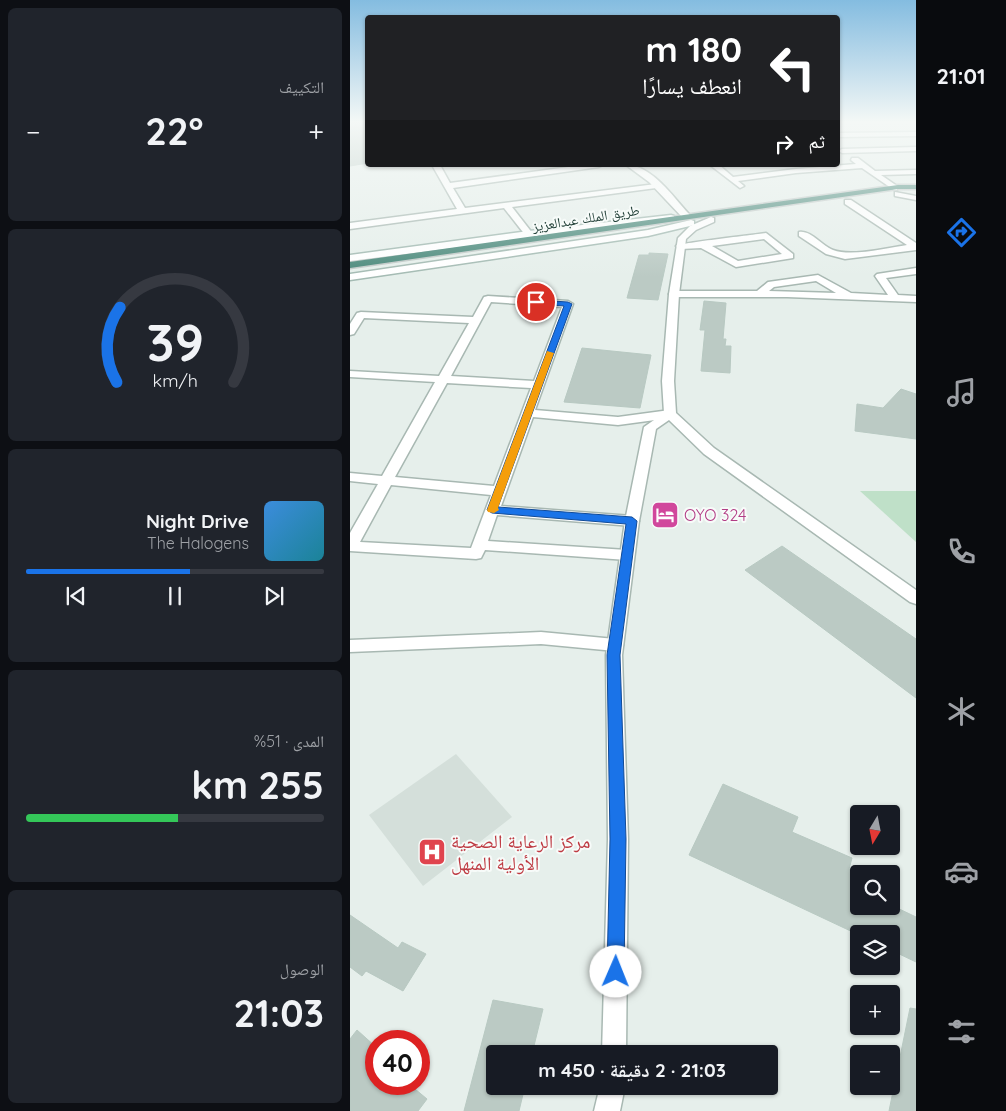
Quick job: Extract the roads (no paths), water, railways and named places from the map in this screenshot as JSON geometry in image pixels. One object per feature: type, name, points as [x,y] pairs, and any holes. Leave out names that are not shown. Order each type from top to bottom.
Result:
[{"type":"highway","name":"طريق الملك عبدالعزيز","points":[[350,265],[675,218],[711,220],[848,202],[916,187]]},
{"type":"highway","name":"طريق الملك عبدالعزيز","points":[[350,270],[896,191],[916,193]]},
{"type":"street","points":[[440,173],[462,210]]},
{"type":"street","points":[[448,186],[543,173]]},
{"type":"street","points":[[350,277],[648,233],[688,220],[641,173]]},
{"type":"street","points":[[725,173],[740,187]]},
{"type":"street","points":[[733,179],[781,173]]},
{"type":"street","points":[[873,173],[880,173]]},
{"type":"street","points":[[873,173],[896,191],[916,198]]},
{"type":"street","points":[[350,226],[656,186]]},
{"type":"street","points":[[848,202],[916,247]]},
{"type":"street","points":[[507,206],[528,234]]},
{"type":"street","points":[[350,258],[528,234],[675,218]]},
{"type":"street","points":[[711,220],[693,228],[682,238],[674,294],[668,381],[670,414],[709,451],[916,598]]},
{"type":"street","points":[[802,234],[829,252],[845,256],[916,247]]},
{"type":"street","points":[[681,246],[703,245],[766,236],[790,256],[736,264],[703,245]]},
{"type":"street","points":[[350,286],[432,264]]},
{"type":"street","points":[[896,299],[880,276],[916,271]]},
{"type":"street","points":[[760,294],[771,284],[818,278],[850,297]]},
{"type":"street","points":[[674,294],[916,298]]},
{"type":"street","points":[[488,299],[568,304],[476,554],[350,546],[443,380],[488,299]]},
{"type":"street","points":[[350,332],[361,315],[477,320]]},
{"type":"street","points":[[350,374],[538,385]]},
{"type":"street","points":[[528,413],[618,420],[670,414]]},
{"type":"street","points":[[614,1045],[618,839],[614,655],[632,521],[650,427],[670,414]]},
{"type":"street","points":[[350,477],[499,491]]},
{"type":"street","points":[[492,510],[632,521]]},
{"type":"street","points":[[479,544],[627,555]]},
{"type":"street","points":[[350,646],[541,638],[615,645]]},
{"type":"street","points":[[607,1111],[611,1095]]},
{"type":"place","name":"OYO 324","points":[[665,515]]},
{"type":"place","name":"مركز الرعاية الصحية الأولية المنهل","points":[[432,852]]}]
